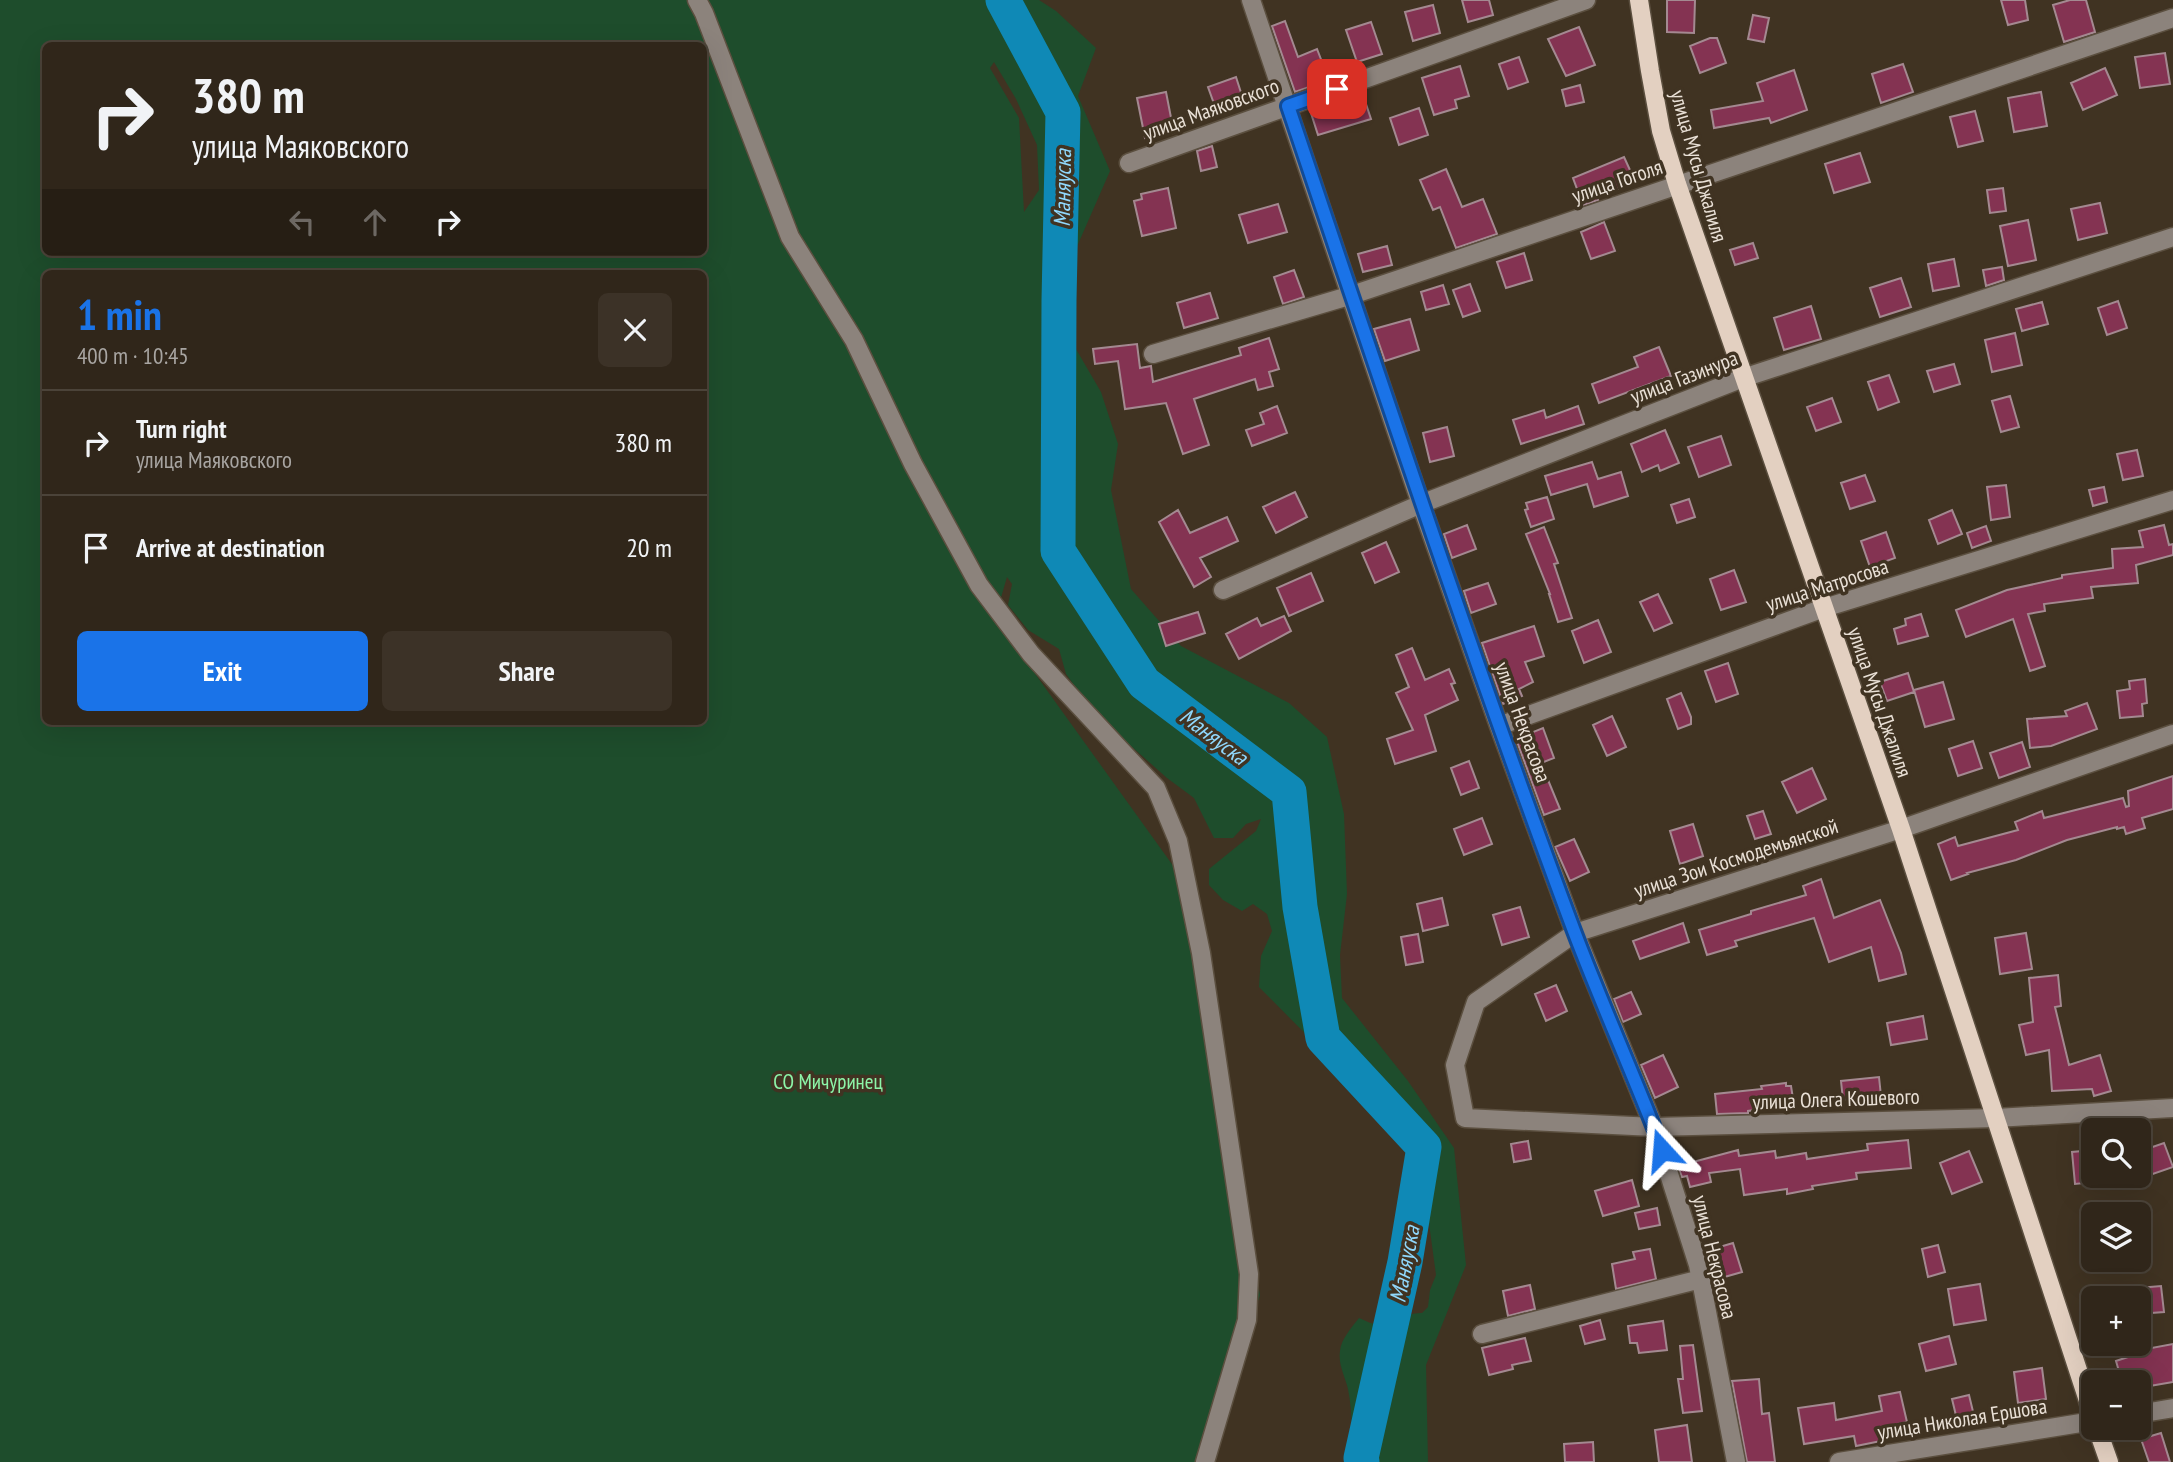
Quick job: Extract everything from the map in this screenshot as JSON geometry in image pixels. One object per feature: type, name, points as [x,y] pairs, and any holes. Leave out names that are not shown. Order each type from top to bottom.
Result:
[{"type":"main road","name":"улица Мусы Джалиля","points":[[1639,0],[1661,131],[1677,184],[1901,829],[2081,1381]]},
{"type":"main road","points":[[2101,1440],[2109,1462]]},
{"type":"street","points":[[697,0],[705,13],[790,237],[854,340],[913,464],[979,584],[1031,654],[1156,788],[1178,841],[1201,953],[1249,1274],[1247,1320],[1205,1462]]},
{"type":"street","name":"улица Некрасова","points":[[1251,0],[1421,504],[1500,726],[1575,933],[1654,1128],[1701,1279],[1736,1462]]},
{"type":"street","name":"улица Маяковского","points":[[1129,163],[1586,0]]},
{"type":"street","name":"улица Гоголя","points":[[1153,354],[1352,295],[2173,18]]},
{"type":"street","name":"улица Газинура","points":[[1223,590],[1421,504],[1743,378],[2173,237]]},
{"type":"street","name":"улица Матросова","points":[[1500,726],[1824,608],[2173,500]]},
{"type":"street","name":"улица Зои Космодемьянской","points":[[1501,1121],[1465,1118],[1455,1065],[1476,1002],[1575,933],[1901,829],[2173,734]]},
{"type":"street","name":"улица Олега Кошевого","points":[[1501,1121],[1654,1128],[1996,1118],[2173,1108]]},
{"type":"street","points":[[1482,1334],[1701,1279]]},
{"type":"street","points":[[2151,1412],[2173,1408]]},
{"type":"street","name":"улица Николая Ершова","points":[[1839,1462],[2081,1420]]},
{"type":"green space","name":"СО Мичуринец","points":[[0,0],[1039,0],[1056,11],[1096,48],[1078,96],[1110,171],[1051,306],[1101,392],[1118,444],[1111,490],[1131,589],[1181,646],[1289,703],[1327,737],[1344,814],[1347,894],[1340,955],[1342,998],[1408,1081],[1454,1148],[1466,1265],[1426,1365],[1428,1462],[1350,1462],[1351,1407],[1340,1361],[1342,1342],[1359,1318],[1381,1324],[1422,1313],[1428,1307],[1430,1290],[1436,1275],[1426,1201],[1427,1184],[1411,1149],[1390,1119],[1259,987],[1261,956],[1272,931],[1267,914],[1253,904],[1242,911],[1223,900],[1209,885],[1209,869],[1256,831],[1261,819],[1246,824],[1233,838],[1214,838],[1194,798],[1167,778],[1096,715],[1066,674],[1059,649],[1028,630],[1008,605],[1012,584],[1007,577],[995,618],[1174,867],[1260,1295],[1205,1462],[0,1462]],"holes":[[[994,62],[1016,99],[1037,145],[1039,190],[1024,212],[1019,118],[990,68]]]},
{"type":"building","points":[[1462,0],[1489,0],[1493,15],[1468,22]]},
{"type":"building","points":[[1667,0],[1695,0],[1694,33],[1667,32]]},
{"type":"building","points":[[2001,0],[2025,0],[2028,20],[2008,25]]},
{"type":"building","points":[[2070,0],[2086,0],[2095,32],[2064,42],[2053,5]]},
{"type":"building","points":[[1433,5],[1440,33],[1413,41],[1405,12]]},
{"type":"building","points":[[1753,15],[1769,18],[1764,42],[1748,39]]},
{"type":"building","points":[[1285,21],[1298,57],[1317,49],[1329,80],[1295,92],[1272,26]]},
{"type":"building","points":[[1371,22],[1382,54],[1357,62],[1346,30]]},
{"type":"building","points":[[1579,27],[1595,65],[1566,76],[1548,39]]},
{"type":"building","points":[[1717,38],[1726,63],[1700,73],[1690,46]]},
{"type":"building","points":[[2165,53],[2170,84],[2140,88],[2135,57]]},
{"type":"building","points":[[1519,57],[1528,82],[1508,89],[1499,64]]},
{"type":"building","points":[[1903,64],[1913,92],[1881,103],[1872,74]]},
{"type":"building","points":[[1460,66],[1469,96],[1455,100],[1457,108],[1434,115],[1422,78]]},
{"type":"building","points":[[2105,68],[2117,95],[2083,110],[2071,83]]},
{"type":"building","points":[[1794,70],[1807,110],[1771,123],[1769,118],[1714,128],[1711,110],[1763,101],[1757,83]]},
{"type":"building","points":[[1236,77],[1244,102],[1217,112],[1208,87]]},
{"type":"building","points":[[1580,85],[1584,102],[1566,106],[1562,90]]},
{"type":"building","points":[[1166,92],[1174,133],[1145,138],[1137,98]]},
{"type":"building","points":[[2041,92],[2047,126],[2014,132],[2008,98]]},
{"type":"building","points":[[1364,98],[1371,119],[1318,135],[1310,110],[1337,101],[1341,106]]},
{"type":"building","points":[[1419,108],[1428,135],[1399,145],[1390,118]]},
{"type":"building","points":[[1975,111],[1983,141],[1958,147],[1950,117]]},
{"type":"building","points":[[1212,146],[1217,167],[1201,171],[1197,151]]},
{"type":"building","points":[[1860,153],[1870,182],[1834,193],[1825,164]]},
{"type":"building","points":[[1624,157],[1635,181],[1583,205],[1573,178]]},
{"type":"building","points":[[1446,169],[1462,207],[1483,199],[1497,234],[1456,248],[1440,207],[1433,210],[1420,180]]},
{"type":"building","points":[[1168,188],[1176,228],[1142,236],[1134,201],[1142,199],[1141,194]]},
{"type":"building","points":[[2003,188],[2006,211],[1990,213],[1987,190]]},
{"type":"building","points":[[2100,203],[2107,233],[2078,240],[2071,209]]},
{"type":"building","points":[[1278,204],[1287,232],[1248,243],[1239,215]]},
{"type":"building","points":[[2028,220],[2036,260],[2008,266],[2000,226]]},
{"type":"building","points":[[1604,222],[1615,251],[1591,259],[1581,232]]},
{"type":"building","points":[[1753,243],[1758,258],[1735,265],[1730,250]]},
{"type":"building","points":[[1387,246],[1392,265],[1363,272],[1358,254]]},
{"type":"building","points":[[1524,253],[1532,280],[1506,288],[1497,262]]},
{"type":"building","points":[[1954,259],[1959,286],[1933,291],[1928,264]]},
{"type":"building","points":[[2002,267],[2004,280],[1986,286],[1983,270]]},
{"type":"building","points":[[1294,270],[1304,297],[1283,304],[1274,277]]},
{"type":"building","points":[[1901,278],[1911,307],[1880,317],[1870,288]]},
{"type":"building","points":[[1470,284],[1480,311],[1463,317],[1453,290]]},
{"type":"building","points":[[1443,285],[1449,304],[1426,310],[1421,292]]},
{"type":"building","points":[[1210,293],[1218,318],[1184,328],[1177,303]]},
{"type":"building","points":[[2118,301],[2127,328],[2107,335],[2098,308]]},
{"type":"building","points":[[2042,302],[2048,324],[2022,331],[2016,309]]},
{"type":"building","points":[[1811,306],[1821,339],[1784,350],[1774,318]]},
{"type":"building","points":[[1410,319],[1419,350],[1385,361],[1374,329]]},
{"type":"building","points":[[2015,333],[2022,365],[1992,372],[1985,340]]},
{"type":"building","points":[[1269,338],[1279,369],[1269,372],[1273,386],[1258,390],[1255,379],[1194,399],[1209,445],[1183,454],[1166,403],[1125,409],[1118,361],[1095,364],[1093,349],[1137,344],[1140,368],[1151,366],[1153,382],[1241,355],[1239,348]]},
{"type":"building","points":[[1659,347],[1671,376],[1599,403],[1592,384],[1638,367],[1634,357]]},
{"type":"building","points":[[1954,364],[1960,384],[1934,392],[1927,371]]},
{"type":"building","points":[[1889,375],[1899,402],[1878,410],[1868,382]]},
{"type":"building","points":[[2010,396],[2019,427],[2001,432],[1992,401]]},
{"type":"building","points":[[1832,398],[1841,422],[1816,431],[1807,407]]},
{"type":"building","points":[[1277,406],[1287,433],[1252,446],[1246,430],[1264,424],[1260,413]]},
{"type":"building","points":[[1578,406],[1584,424],[1521,444],[1513,420],[1544,410],[1546,418]]},
{"type":"building","points":[[1447,427],[1454,456],[1430,462],[1423,433]]},
{"type":"building","points":[[1665,430],[1679,463],[1660,471],[1658,465],[1642,472],[1631,444]]},
{"type":"building","points":[[1721,436],[1731,465],[1699,477],[1688,447]]},
{"type":"building","points":[[2137,450],[2143,476],[2123,480],[2117,454]]},
{"type":"building","points":[[1592,462],[1598,479],[1621,472],[1628,496],[1594,507],[1587,484],[1551,495],[1545,476]]},
{"type":"building","points":[[1865,475],[1875,501],[1850,509],[1841,483]]},
{"type":"building","points":[[2006,485],[2010,517],[1991,520],[1987,487]]},
{"type":"building","points":[[2104,487],[2107,502],[2093,506],[2089,490]]},
{"type":"building","points":[[1295,492],[1307,517],[1276,533],[1263,507]]},
{"type":"building","points":[[1547,497],[1554,519],[1531,527],[1525,510],[1528,509],[1526,503]]},
{"type":"building","points":[[1689,499],[1695,517],[1677,523],[1671,505]]},
{"type":"building","points":[[1178,510],[1190,533],[1227,517],[1238,541],[1200,558],[1211,577],[1194,587],[1159,522]]},
{"type":"building","points":[[1952,510],[1962,534],[1938,544],[1929,520]]},
{"type":"building","points":[[1467,525],[1476,549],[1452,558],[1444,534]]},
{"type":"building","points":[[2164,525],[2169,545],[2173,544],[2173,555],[2136,565],[2138,583],[2091,587],[2093,598],[2044,604],[2045,611],[2028,614],[2045,666],[2030,671],[2013,619],[1966,637],[1956,610],[2007,590],[2062,578],[2062,575],[2113,568],[2112,549],[2143,547],[2139,531]]},
{"type":"building","points":[[1986,526],[1991,541],[1972,548],[1967,533]]},
{"type":"building","points":[[1544,527],[1558,563],[1554,564],[1572,618],[1558,622],[1526,534]]},
{"type":"building","points":[[1886,532],[1895,558],[1870,567],[1861,541]]},
{"type":"building","points":[[1386,542],[1399,572],[1375,583],[1362,553]]},
{"type":"building","points":[[1734,570],[1746,602],[1721,610],[1710,579]]},
{"type":"building","points":[[1311,573],[1323,601],[1289,616],[1277,588]]},
{"type":"building","points":[[1488,583],[1496,604],[1471,613],[1464,591]]},
{"type":"building","points":[[1658,594],[1672,623],[1654,631],[1640,602]]},
{"type":"building","points":[[1198,612],[1205,633],[1166,646],[1159,624]]},
{"type":"building","points":[[1921,614],[1928,636],[1898,644],[1894,629],[1906,625],[1905,619]]},
{"type":"building","points":[[1284,616],[1291,631],[1239,659],[1226,634],[1257,618],[1261,626]]},
{"type":"building","points":[[1598,620],[1611,652],[1584,663],[1572,631]]},
{"type":"building","points":[[1534,626],[1544,656],[1525,662],[1533,682],[1519,689],[1522,696],[1503,704],[1482,643]]},
{"type":"building","points":[[1412,648],[1425,680],[1449,669],[1455,683],[1451,684],[1458,700],[1425,715],[1436,751],[1395,764],[1387,739],[1413,730],[1396,693],[1409,687],[1396,655]]},
{"type":"building","points":[[1728,663],[1738,694],[1716,702],[1705,671]]},
{"type":"building","points":[[1908,673],[1914,692],[1887,701],[1880,682]]},
{"type":"building","points":[[2145,679],[2147,703],[2142,704],[2143,716],[2120,718],[2117,691],[2130,689],[2129,681]]},
{"type":"building","points":[[1943,682],[1954,719],[1925,727],[1914,690]]},
{"type":"building","points":[[1681,693],[1691,717],[1691,724],[1678,729],[1667,699]]},
{"type":"building","points":[[2087,703],[2097,729],[2051,746],[2030,748],[2027,719],[2067,716],[2065,711]]},
{"type":"building","points":[[1612,716],[1626,747],[1607,756],[1593,725]]},
{"type":"building","points":[[1543,728],[1554,758],[1541,763],[1560,809],[1544,815],[1516,739]]},
{"type":"building","points":[[1973,741],[1982,768],[1958,776],[1949,749]]},
{"type":"building","points":[[2022,742],[2030,767],[1999,778],[1990,753]]},
{"type":"building","points":[[1469,761],[1479,788],[1461,795],[1451,768]]},
{"type":"building","points":[[1812,768],[1826,799],[1797,813],[1782,782]]},
{"type":"building","points":[[2173,776],[2173,809],[2142,818],[2145,828],[2126,834],[2124,827],[2117,827],[2067,840],[2016,860],[1951,880],[1938,844],[1955,837],[1958,846],[2018,830],[2015,822],[2042,811],[2044,818],[2123,798],[2126,807],[2129,806],[2128,791]]},
{"type":"building","points":[[1763,811],[1771,834],[1755,839],[1747,816]]},
{"type":"building","points":[[1482,818],[1492,844],[1464,855],[1454,829]]},
{"type":"building","points":[[1693,824],[1703,856],[1680,864],[1670,831]]},
{"type":"building","points":[[1574,839],[1589,872],[1570,881],[1555,847]]},
{"type":"building","points":[[1821,879],[1834,918],[1880,900],[1901,953],[1906,974],[1879,981],[1871,947],[1829,962],[1814,918],[1735,941],[1737,946],[1707,955],[1699,930],[1806,895],[1803,886]]},
{"type":"building","points":[[1442,898],[1448,925],[1423,931],[1417,904]]},
{"type":"building","points":[[1520,907],[1529,937],[1502,945],[1493,915]]},
{"type":"building","points":[[1683,923],[1689,942],[1640,959],[1633,941]]},
{"type":"building","points":[[2026,933],[2032,969],[2000,974],[1995,938]]},
{"type":"building","points":[[1418,934],[1423,962],[1406,965],[1401,937]]},
{"type":"building","points":[[2058,975],[2061,1006],[2055,1007],[2069,1065],[2100,1055],[2111,1091],[2094,1096],[2092,1089],[2052,1091],[2049,1050],[2026,1055],[2019,1025],[2033,1022],[2029,978]]},
{"type":"building","points":[[1556,985],[1567,1011],[1546,1021],[1535,994]]},
{"type":"building","points":[[1631,992],[1641,1014],[1623,1022],[1614,999]]},
{"type":"building","points":[[1923,1016],[1927,1039],[1891,1045],[1887,1023]]},
{"type":"building","points":[[1663,1055],[1678,1087],[1655,1098],[1641,1065]]},
{"type":"building","points":[[1879,1077],[1881,1096],[1843,1100],[1841,1081]]},
{"type":"building","points":[[1786,1083],[1786,1086],[1791,1086],[1794,1105],[1748,1113],[1717,1114],[1715,1094],[1762,1089],[1761,1086]]},
{"type":"building","points":[[1908,1140],[1911,1168],[1856,1173],[1857,1179],[1812,1186],[1813,1189],[1787,1194],[1787,1189],[1744,1195],[1740,1169],[1709,1173],[1711,1182],[1690,1187],[1687,1176],[1682,1177],[1678,1166],[1738,1150],[1739,1156],[1775,1151],[1776,1158],[1806,1153],[1807,1159],[1868,1150],[1867,1144]]},
{"type":"building","points":[[1528,1141],[1531,1159],[1514,1162],[1511,1144]]},
{"type":"building","points":[[2164,1143],[2173,1167],[2151,1175],[2151,1148]]},
{"type":"building","points":[[1969,1151],[1982,1182],[1952,1194],[1940,1163]]},
{"type":"building","points":[[2081,1151],[2081,1183],[2075,1184],[2072,1152]]},
{"type":"building","points":[[1632,1180],[1639,1206],[1603,1216],[1595,1191]]},
{"type":"building","points":[[1657,1208],[1660,1225],[1639,1229],[1635,1213]]},
{"type":"building","points":[[1733,1243],[1742,1272],[1714,1280],[1706,1251]]},
{"type":"building","points":[[1938,1245],[1945,1272],[1928,1277],[1922,1249]]},
{"type":"building","points":[[1650,1249],[1656,1279],[1616,1289],[1612,1264],[1635,1259],[1633,1252]]},
{"type":"building","points":[[1980,1284],[1986,1320],[1954,1325],[1948,1289]]},
{"type":"building","points":[[1530,1285],[1535,1309],[1508,1316],[1503,1291]]},
{"type":"building","points":[[2161,1286],[2164,1312],[2151,1313],[2151,1287]]},
{"type":"building","points":[[1600,1320],[1605,1339],[1585,1344],[1580,1326]]},
{"type":"building","points":[[1663,1321],[1667,1350],[1639,1353],[1637,1343],[1630,1343],[1628,1326]]},
{"type":"building","points":[[1949,1336],[1956,1364],[1926,1371],[1919,1344]]},
{"type":"building","points":[[1525,1338],[1531,1361],[1512,1365],[1513,1369],[1489,1375],[1482,1348]]},
{"type":"building","points":[[2173,1344],[2173,1382],[2151,1386],[2151,1370],[2119,1370],[2116,1361],[2131,1356],[2151,1356],[2151,1348]]},
{"type":"building","points":[[1693,1345],[1702,1411],[1683,1413],[1678,1379],[1683,1379],[1680,1346]]},
{"type":"building","points":[[2042,1368],[2046,1399],[2018,1403],[2014,1372]]},
{"type":"building","points":[[1759,1379],[1762,1414],[1769,1413],[1775,1462],[1747,1462],[1732,1381]]},
{"type":"building","points":[[1900,1392],[1907,1422],[1879,1428],[1881,1441],[1856,1446],[1854,1436],[1804,1444],[1798,1408],[1834,1403],[1836,1420],[1882,1411],[1879,1396]]},
{"type":"building","points":[[1969,1395],[1976,1424],[1959,1428],[1952,1399]]},
{"type":"building","points":[[1687,1425],[1692,1462],[1659,1462],[1655,1430]]},
{"type":"building","points":[[2161,1433],[2170,1462],[2149,1462],[2141,1440],[2151,1440],[2151,1436]]},
{"type":"building","points":[[1593,1442],[1594,1462],[1565,1462],[1564,1444]]},
{"type":"waterway","name":"Маняуска","points":[[1003,0],[1063,112],[1058,551],[1144,683],[1289,792],[1300,907],[1323,1038],[1424,1147],[1405,1262],[1362,1462]]},
{"type":"route","points":[[1337,89],[1288,106],[1421,504],[1500,726],[1575,933],[1662,1150]]}]
